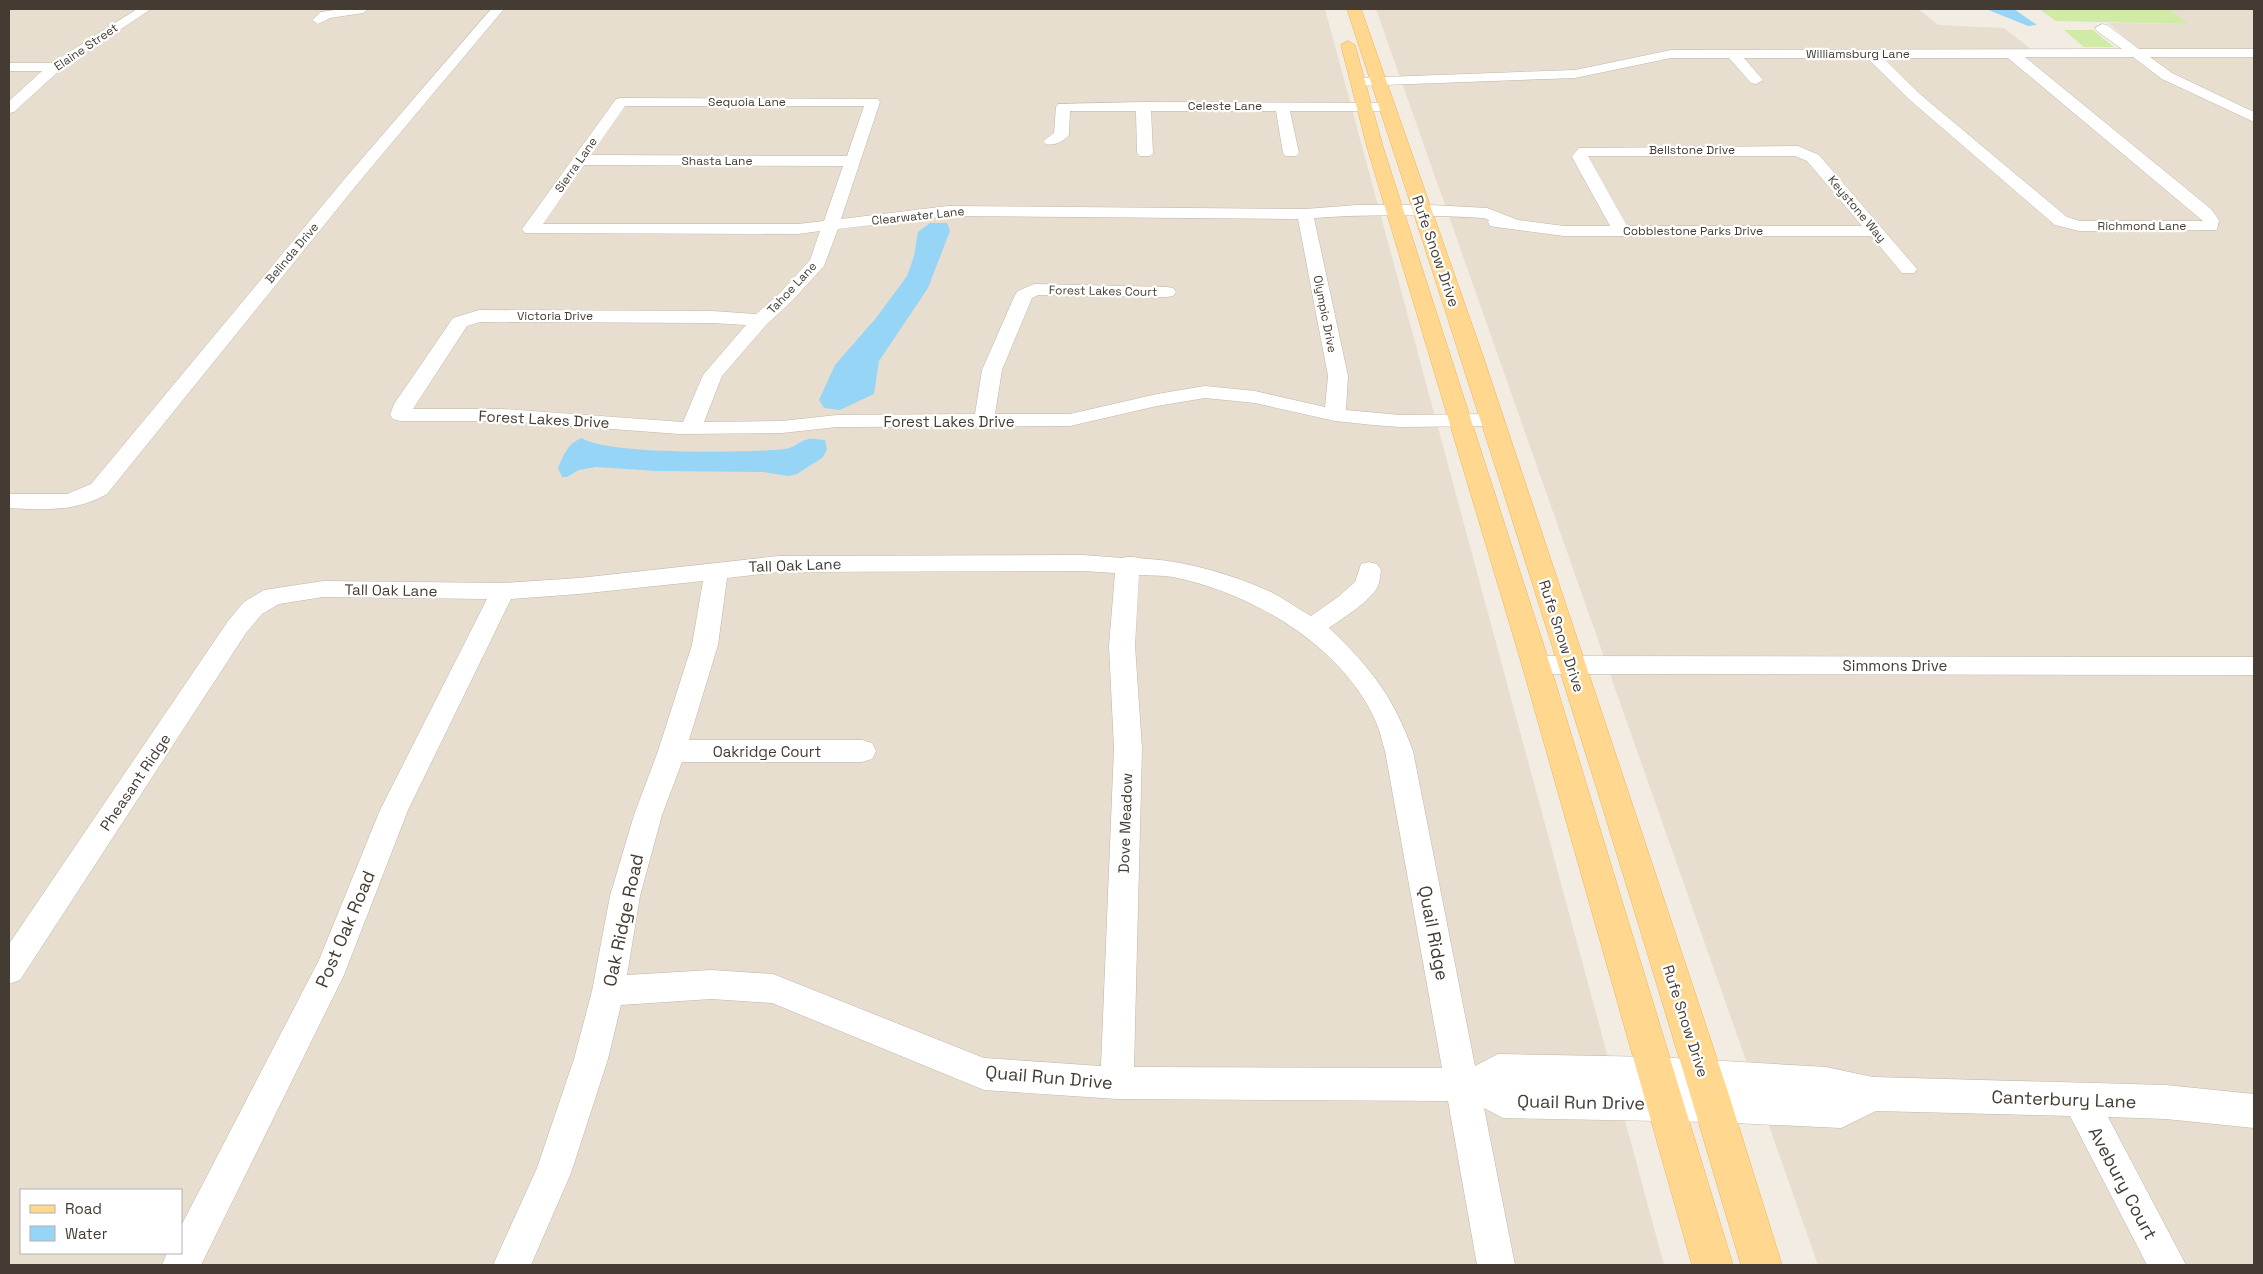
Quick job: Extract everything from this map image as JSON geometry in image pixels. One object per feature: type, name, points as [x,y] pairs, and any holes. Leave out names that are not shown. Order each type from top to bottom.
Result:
[{"type":"main road","name":"Rufe Snow Drive","points":[[1349,21],[1409,214],[1459,420],[1536,665],[1685,1090],[1762,1265]]},
{"type":"main road","name":"Rufe Snow Drive","points":[[1409,214],[1492,420],[1571,665],[1685,1090],[1713,1265]]},
{"type":"street","name":"Elaine Street","points":[[9,109],[55,67],[145,9]]},
{"type":"street","points":[[318,20],[326,15],[363,9]]},
{"type":"street","name":"Belinda Drive","points":[[9,501],[68,502],[88,497],[99,489],[348,186],[498,9]]},
{"type":"street","points":[[2102,28],[2182,85],[2254,118]]},
{"type":"street","name":"Williamsburg Lane","points":[[1366,78],[1575,74],[1671,54],[2254,53]]},
{"type":"street","points":[[1734,54],[1756,80]]},
{"type":"street","name":"Richmond Lane","points":[[1871,54],[1916,98],[2061,221],[2079,226],[2128,228],[2211,226],[2212,220],[2205,213],[2012,54]]},
{"type":"street","points":[[9,67],[55,67]]},
{"type":"street","name":"Sequoia Lane","points":[[621,102],[873,102]]},
{"type":"street","name":"Sierra Lane","points":[[531,229],[621,102]]},
{"type":"street","name":"Tahoe Lane","points":[[691,428],[713,375],[760,320],[786,298],[818,262],[873,102]]},
{"type":"street","points":[[1143,106],[1145,152]]},
{"type":"street","points":[[1282,106],[1291,153]]},
{"type":"street","name":"Celeste Lane","points":[[1051,141],[1061,134],[1063,107],[1375,107]]},
{"type":"street","name":"Bellstone Drive","points":[[1621,231],[1581,159],[1581,153],[1600,150],[1790,150],[1804,152]]},
{"type":"street","name":"Keystone Way","points":[[1804,152],[1813,158],[1908,269]]},
{"type":"street","name":"Shasta Lane","points":[[580,160],[854,161]]},
{"type":"street","name":"Clearwater Lane","points":[[531,229],[798,229],[948,211],[1335,213],[1360,216],[1409,214]]},
{"type":"street","name":"Olympic Drive","points":[[1305,214],[1338,376],[1335,415]]},
{"type":"street","name":"Cobblestone Parks Drive","points":[[1409,214],[1451,222],[1512,222],[1564,231],[1875,231]]},
{"type":"street","name":"Forest Lakes Court","points":[[984,420],[992,370],[1024,295],[1034,289],[1167,292]]},
{"type":"street","name":"Victoria Drive","points":[[400,415],[404,404],[460,322],[479,316],[712,317],[760,320]]},
{"type":"street","name":"Forest Lakes Drive","points":[[400,415],[546,417],[691,428],[782,427],[837,422],[1070,420],[1157,400],[1205,392],[1254,396],[1335,415],[1400,421],[1492,420]]},
{"type":"street","name":"Tall Oak Lane","points":[[267,599],[293,592],[323,589],[504,591],[580,586],[779,564],[1083,562],[1128,564],[1172,569],[1225,583],[1264,599],[1312,628]]},
{"type":"street","name":"Dove Meadow","points":[[1118,1083],[1128,748],[1122,646],[1128,564]]},
{"type":"street","name":"Oak Ridge Road","points":[[512,1265],[554,1174],[591,1059],[608,992],[625,896],[648,815],[672,751],[705,645],[716,570]]},
{"type":"street","points":[[1312,628],[1347,603],[1366,585],[1368,570]]},
{"type":"street","name":"Post Oak Road","points":[[181,1265],[332,965],[394,810],[504,591]]},
{"type":"street","name":"Pheasant Ridge","points":[[9,970],[238,628],[253,608],[267,599]]},
{"type":"street","name":"Quail Ridge","points":[[1312,628],[1353,666],[1377,700],[1399,751],[1470,1084],[1496,1265]]},
{"type":"street","name":"Simmons Drive","points":[[1536,665],[2254,666]]},
{"type":"street","name":"Oakridge Court","points":[[672,751],[862,751]]},
{"type":"street","name":"Quail Run Drive","points":[[608,992],[748,985],[773,990],[984,1074],[1118,1083],[1470,1084],[1503,1101],[1685,1090]]},
{"type":"street","name":"Canterbury Lane","points":[[1685,1090],[1841,1111],[1872,1094],[2166,1102],[2254,1111]]},
{"type":"street","name":"Avebury Court","points":[[2080,1100],[2167,1265]]},
{"type":"shaded area","points":[[9,9],[1325,9],[1664,1265],[9,1265]]},
{"type":"shaded area","points":[[1376,9],[1918,9],[1938,25],[2004,28],[2032,50],[2140,50],[2108,23],[2187,24],[2169,9],[2254,9],[2254,1265],[1818,1265]]},
{"type":"green space","points":[[2039,9],[2169,9],[2188,24],[2056,21]]},
{"type":"green space","points":[[2064,30],[2093,30],[2114,47],[2084,47]]},
{"type":"water","points":[[1986,9],[2014,9],[2037,25],[2028,26]]},
{"type":"water","points":[[930,223],[947,223],[950,231],[928,288],[879,361],[874,394],[840,410],[824,408],[819,400],[835,365],[876,318],[907,276],[914,256],[918,232]]},
{"type":"water","points":[[582,438],[596,444],[619,447],[712,452],[785,449],[813,439],[825,440],[827,450],[822,458],[797,474],[788,476],[763,472],[656,471],[596,467],[579,470],[567,477],[562,477],[558,468],[565,454],[573,443]]}]
